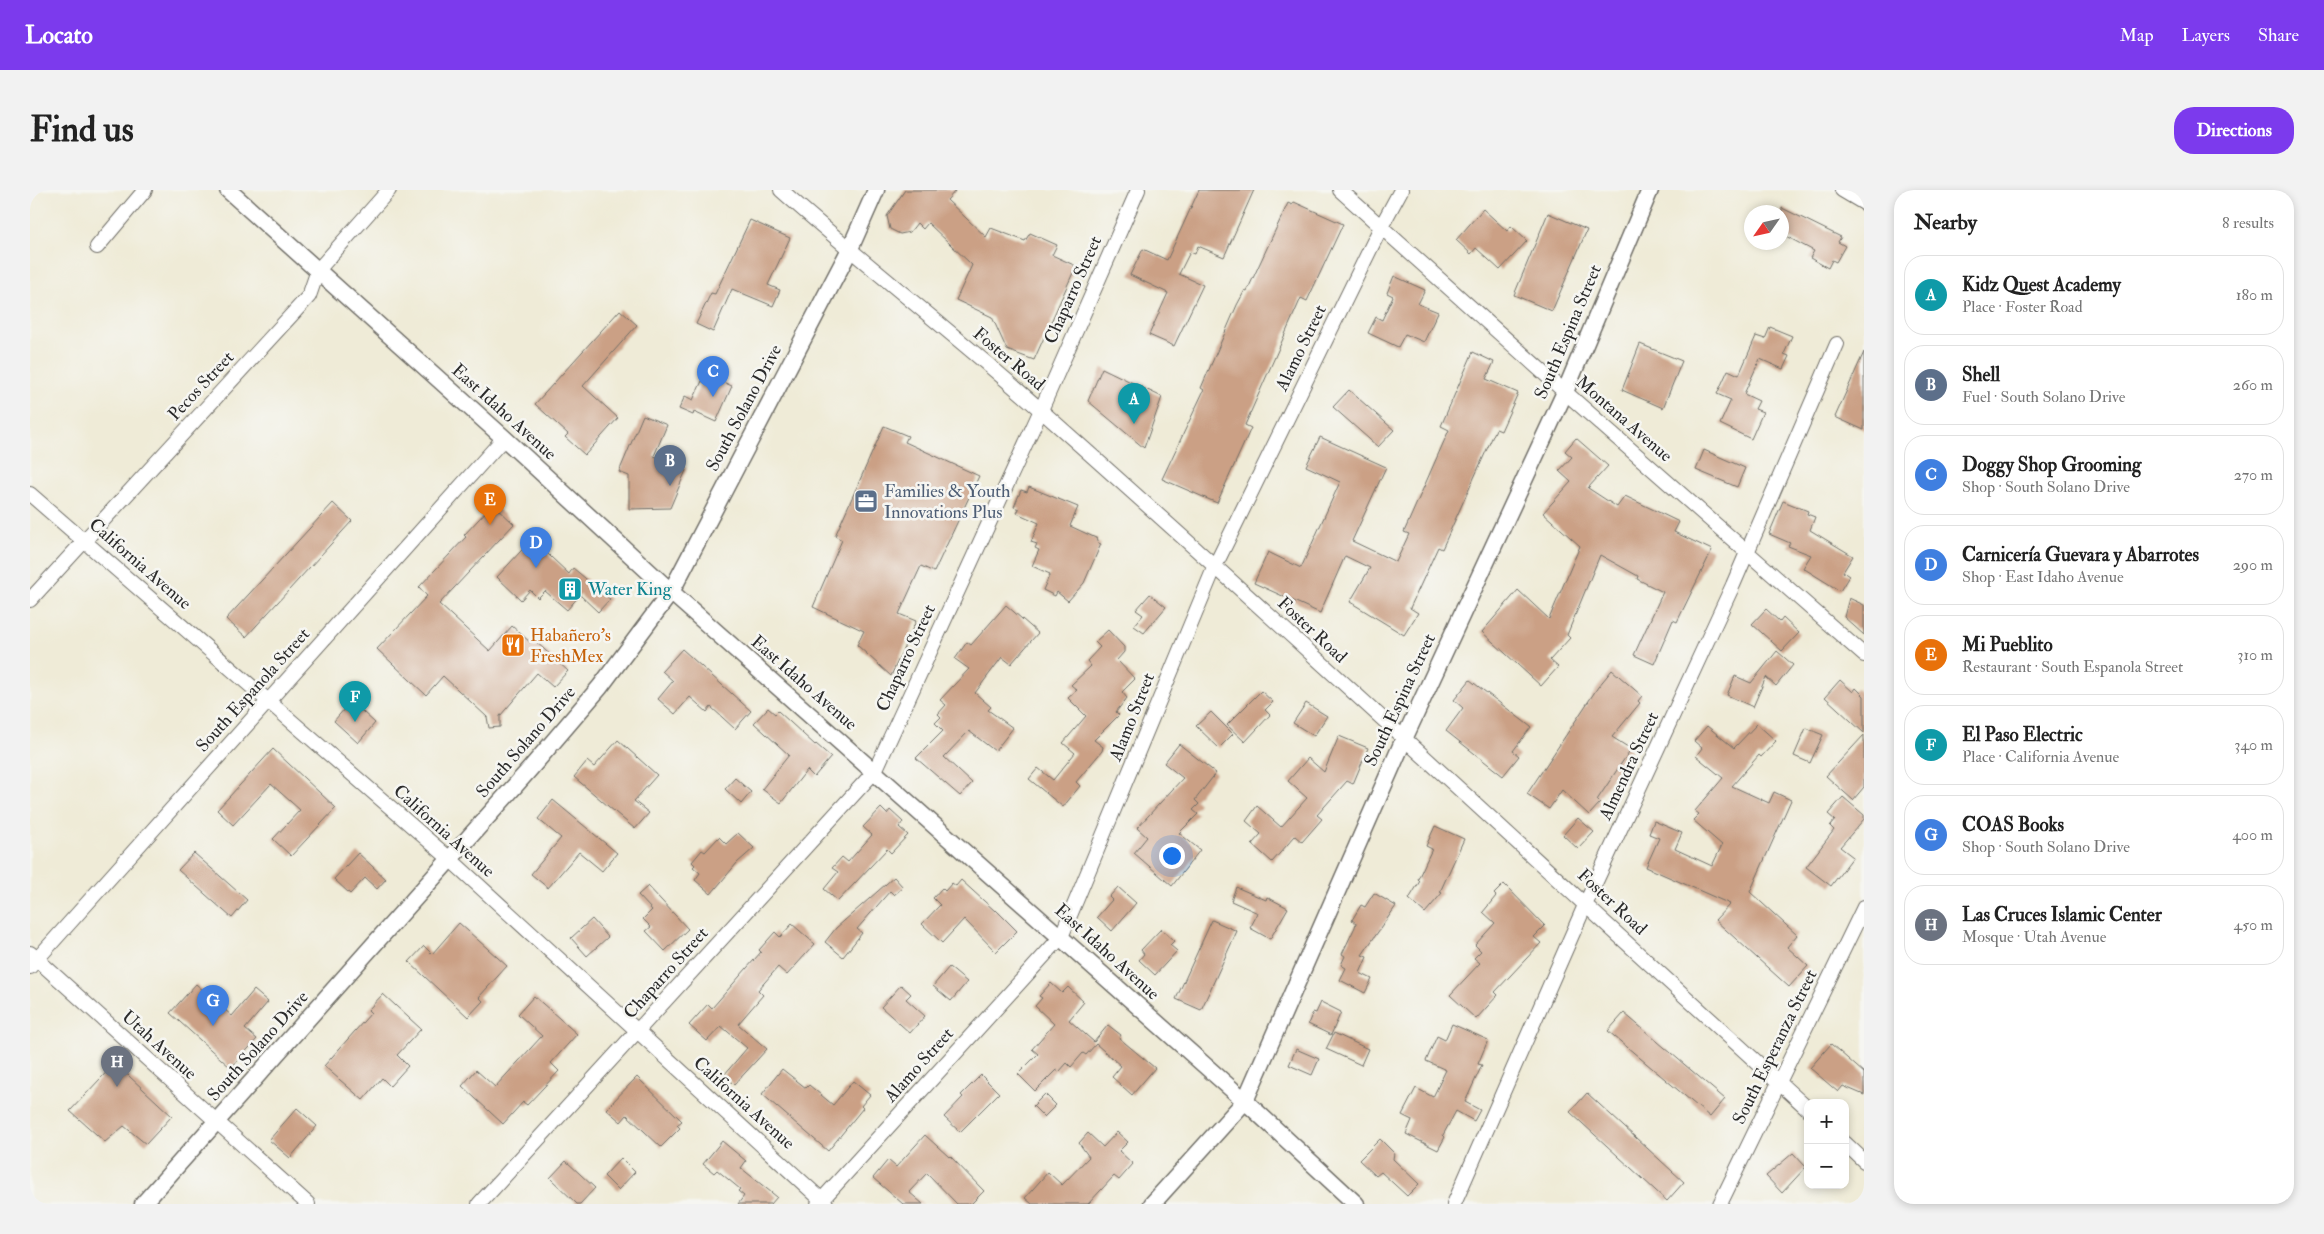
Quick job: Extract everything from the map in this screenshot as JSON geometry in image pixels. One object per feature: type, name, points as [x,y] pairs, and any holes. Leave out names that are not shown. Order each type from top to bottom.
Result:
[{"type":"street","points":[[97,247],[145,190]]},
{"type":"street","name":"East Idaho Avenue","points":[[228,190],[504,438],[671,592],[1245,1101],[1356,1204]]},
{"type":"street","name":"Pecos Street","points":[[30,600],[309,296],[318,270],[389,190]]},
{"type":"street","name":"Foster Road","points":[[780,190],[849,251],[1041,410],[1586,903],[1804,1105]]},
{"type":"street","name":"South Solano Drive","points":[[143,1204],[451,860],[600,687],[671,592],[849,251],[876,190]]},
{"type":"street","name":"Chaparro Street","points":[[479,1204],[875,771],[1041,410],[1138,190]]},
{"type":"street","name":"Montana Avenue","points":[[1340,190],[1565,392],[1864,654]]},
{"type":"street","name":"Alamo Street","points":[[822,1203],[1061,937],[1215,566],[1381,227],[1401,190]]},
{"type":"street","name":"South Espina Street","points":[[1152,1204],[1245,1101],[1404,739],[1565,392],[1650,190]]},
{"type":"street","points":[[1842,190],[1864,203]]},
{"type":"street","name":"Almendra Street","points":[[1454,1204],[1586,903],[1733,585],[1837,344]]},
{"type":"street","name":"South Espanola Street","points":[[32,960],[269,701],[504,438]]},
{"type":"street","name":"California Avenue","points":[[30,494],[451,860],[822,1203]]},
{"type":"street","name":"South Esperanza Street","points":[[1720,1204],[1864,907]]},
{"type":"street","name":"Utah Avenue","points":[[32,960],[308,1204]]},
{"type":"street","points":[[1846,1144],[1864,1161]]},
{"type":"building","points":[[905,190],[956,190],[947,200],[986,237],[991,228],[1025,241],[1030,233],[1057,245],[1052,255],[1076,266],[1034,360],[1007,350],[992,317],[956,300],[972,265],[928,223],[923,229],[917,223],[910,232],[900,234],[890,229],[887,216]]},
{"type":"building","points":[[1199,190],[1254,190],[1224,257],[1198,246],[1195,254],[1190,252],[1179,274],[1203,285],[1174,346],[1149,335],[1168,293],[1130,275],[1143,249],[1167,260]]},
{"type":"building","points":[[1294,202],[1343,224],[1307,301],[1301,298],[1245,425],[1251,428],[1217,503],[1162,479],[1204,390],[1201,388],[1237,305],[1245,290],[1247,291],[1288,203],[1292,205]]},
{"type":"building","points":[[1483,209],[1507,231],[1511,226],[1527,241],[1500,270],[1476,248],[1471,254],[1456,240]]},
{"type":"building","points":[[1789,211],[1841,237],[1838,242],[1845,246],[1836,262],[1832,260],[1828,268],[1810,258],[1814,251],[1789,238]]},
{"type":"building","points":[[1548,213],[1587,230],[1552,311],[1514,295]]},
{"type":"building","points":[[750,220],[790,238],[768,285],[780,290],[773,306],[732,289],[713,332],[696,324],[711,293],[715,294]]},
{"type":"building","points":[[1394,276],[1425,290],[1418,304],[1438,312],[1424,342],[1405,334],[1398,347],[1368,333],[1376,317],[1382,320],[1393,296],[1387,293]]},
{"type":"building","points":[[620,310],[637,325],[583,386],[618,418],[585,455],[565,437],[568,434],[535,404]]},
{"type":"building","points":[[1770,327],[1792,336],[1784,354],[1789,356],[1783,369],[1760,359],[1744,394],[1759,401],[1755,409],[1763,412],[1751,439],[1720,424],[1731,400],[1717,394],[1728,370],[1739,375],[1756,336],[1765,339]]},
{"type":"building","points":[[1640,344],[1682,361],[1663,408],[1622,390]]},
{"type":"building","points":[[1473,352],[1494,362],[1486,379],[1518,393],[1501,431],[1496,429],[1442,549],[1438,547],[1410,608],[1418,613],[1404,635],[1350,602],[1370,568],[1345,556],[1320,613],[1254,583],[1268,552],[1301,568],[1340,482],[1306,466],[1320,437],[1386,467],[1352,541],[1396,562],[1409,534],[1404,532],[1449,430],[1441,426]]},
{"type":"building","points":[[1864,352],[1864,430],[1835,417]]},
{"type":"building","points":[[1102,368],[1162,397],[1144,448],[1088,401]]},
{"type":"building","points":[[714,378],[732,386],[716,422],[694,412],[693,415],[679,409],[685,396],[693,400],[702,381],[711,385]]},
{"type":"building","points":[[1349,390],[1394,430],[1378,447],[1333,407]]},
{"type":"building","points":[[643,415],[667,425],[654,456],[687,468],[670,508],[629,509],[629,476],[619,472]]},
{"type":"building","points":[[884,426],[908,436],[905,442],[979,476],[934,572],[921,566],[899,614],[916,621],[891,676],[857,645],[864,631],[813,607],[842,540],[835,536]]},
{"type":"building","points":[[1576,438],[1608,466],[1588,488],[1617,507],[1625,496],[1679,522],[1674,532],[1712,550],[1677,622],[1673,620],[1654,664],[1634,655],[1663,592],[1637,579],[1638,576],[1600,555],[1567,635],[1570,638],[1550,660],[1558,667],[1541,686],[1482,632],[1518,590],[1549,619],[1580,546],[1543,513],[1571,482],[1559,471],[1572,457],[1565,451]]},
{"type":"building","points":[[1704,450],[1745,468],[1737,487],[1696,470]]},
{"type":"building","points":[[1029,487],[1078,507],[1070,526],[1098,539],[1096,542],[1101,544],[1084,583],[1068,601],[1057,592],[1055,596],[1043,590],[1050,574],[1032,566],[1039,550],[1035,548],[1037,544],[1031,542],[1039,523],[1017,513],[1019,509],[1014,507],[1021,490],[1027,492]]},
{"type":"building","points":[[1783,501],[1808,511],[1807,514],[1815,517],[1810,530],[1853,556],[1843,572],[1849,576],[1840,591],[1803,568],[1811,555],[1788,546],[1790,543],[1769,534]]},
{"type":"building","points":[[333,503],[352,521],[246,637],[226,619]]},
{"type":"building","points":[[493,504],[514,524],[439,604],[490,651],[512,626],[531,643],[534,640],[568,671],[553,687],[537,673],[500,716],[500,727],[489,728],[487,717],[443,676],[426,695],[377,649],[427,596],[419,587],[466,537],[464,535]]},
{"type":"building","points":[[532,539],[569,574],[573,568],[610,599],[598,612],[580,595],[567,610],[545,591],[538,598],[530,590],[521,600],[497,577]]},
{"type":"building","points":[[1150,594],[1166,607],[1144,633],[1134,626],[1143,615],[1136,610]]},
{"type":"building","points":[[1849,598],[1864,605],[1864,635],[1844,617]]},
{"type":"building","points":[[1006,605],[1038,633],[1011,664],[1002,657],[975,693],[991,707],[988,710],[1013,728],[995,751],[969,731],[944,757],[972,783],[960,796],[916,758],[943,731],[935,723],[941,717],[938,714],[946,705],[940,700],[969,669],[955,659],[967,642],[971,645]]},
{"type":"building","points":[[1766,609],[1780,622],[1783,618],[1799,633],[1782,651],[1752,624]]},
{"type":"building","points":[[1108,630],[1124,647],[1124,652],[1117,660],[1135,679],[1122,692],[1127,698],[1116,712],[1119,715],[1094,740],[1103,747],[1102,751],[1076,782],[1080,786],[1063,807],[1029,779],[1038,768],[1053,780],[1075,753],[1063,743],[1086,716],[1068,698],[1077,690],[1071,685],[1091,666],[1087,661],[1100,647],[1095,642]]},
{"type":"building","points":[[682,649],[751,711],[735,729],[711,707],[707,712],[690,697],[675,714],[658,699],[673,681],[662,671]]},
{"type":"building","points":[[1777,651],[1793,665],[1776,686],[1766,677],[1753,707],[1727,695],[1735,676],[1751,683]]},
{"type":"building","points":[[1612,670],[1642,696],[1638,701],[1640,703],[1612,737],[1631,749],[1597,800],[1600,803],[1589,815],[1562,790],[1549,809],[1527,794],[1598,687]]},
{"type":"building","points":[[1470,680],[1531,727],[1513,751],[1519,756],[1503,776],[1446,731],[1463,708],[1454,700]]},
{"type":"building","points":[[1840,680],[1853,692],[1856,688],[1864,696],[1864,733],[1825,697]]},
{"type":"building","points":[[1261,691],[1273,702],[1265,710],[1270,715],[1245,742],[1227,725]]},
{"type":"building","points":[[351,701],[375,723],[358,743],[334,721]]},
{"type":"building","points":[[1306,703],[1327,716],[1314,736],[1293,723]]},
{"type":"building","points":[[768,708],[775,714],[778,711],[831,757],[814,777],[807,770],[781,803],[762,789],[789,755],[754,723]]},
{"type":"building","points":[[1211,712],[1233,734],[1219,748],[1196,726]]},
{"type":"building","points":[[1757,724],[1776,741],[1761,757],[1759,755],[1732,786],[1769,803],[1774,792],[1791,800],[1750,892],[1797,935],[1787,947],[1808,966],[1789,987],[1715,920],[1730,904],[1646,867],[1659,838],[1649,834],[1654,821],[1682,833],[1675,849],[1712,866],[1722,845],[1693,820],[1699,814],[1695,811],[1723,778],[1696,756],[1702,748],[1694,741],[1707,726],[1734,748]]},
{"type":"building","points":[[1806,728],[1823,735],[1810,763],[1794,756]]},
{"type":"building","points":[[1864,735],[1864,787],[1853,800],[1826,776]]},
{"type":"building","points":[[1339,736],[1368,748],[1353,784],[1347,781],[1317,815],[1322,819],[1302,842],[1295,836],[1272,862],[1252,844],[1261,834],[1246,821],[1257,806],[1281,827],[1307,798],[1288,781],[1308,758],[1324,772]]},
{"type":"building","points":[[618,740],[657,775],[634,801],[649,813],[635,829],[574,777],[587,761],[594,767]]},
{"type":"building","points":[[1179,744],[1216,773],[1195,800],[1199,804],[1193,810],[1198,814],[1179,833],[1200,850],[1172,886],[1134,853],[1147,837],[1137,828],[1183,778],[1164,763]]},
{"type":"building","points":[[273,749],[336,808],[291,856],[273,839],[300,810],[271,784],[233,825],[217,810]]},
{"type":"building","points":[[735,778],[751,792],[741,804],[725,789]]},
{"type":"building","points":[[1843,797],[1864,815],[1864,819],[1840,847],[1853,857],[1831,886],[1806,867],[1834,830],[1830,826],[1835,820],[1828,814]]},
{"type":"building","points":[[553,800],[617,853],[602,871],[579,852],[548,888],[531,874],[561,838],[538,819]]},
{"type":"building","points":[[881,808],[887,814],[890,810],[903,822],[899,827],[908,835],[891,853],[887,849],[838,901],[824,889],[838,872],[832,868],[842,857],[848,862],[872,835],[863,827]]},
{"type":"building","points":[[1578,818],[1594,832],[1578,849],[1563,835]]},
{"type":"building","points":[[1435,826],[1464,839],[1440,892],[1442,893],[1425,913],[1409,899],[1420,881],[1418,879],[1432,849],[1426,846]]},
{"type":"building","points":[[738,833],[754,848],[737,863],[711,894],[695,880],[700,873],[693,867],[695,865],[692,862],[702,850],[705,852],[719,837],[726,844]]},
{"type":"building","points":[[194,853],[247,900],[232,918],[178,870]]},
{"type":"building","points":[[358,853],[386,879],[377,889],[365,878],[350,894],[334,879]]},
{"type":"building","points":[[894,877],[903,887],[894,895],[890,891],[857,929],[862,933],[843,957],[825,942],[836,928]]},
{"type":"building","points":[[961,880],[1017,931],[996,952],[964,919],[942,943],[922,924],[940,905],[933,898],[942,888],[945,891],[952,883],[956,886]]},
{"type":"building","points":[[1504,884],[1545,926],[1534,937],[1541,943],[1495,992],[1498,995],[1476,1019],[1450,995],[1480,963],[1474,958],[1481,951],[1475,945],[1495,923],[1483,912],[1496,896],[1494,894]]},
{"type":"building","points":[[648,886],[688,929],[665,951],[646,931],[651,927],[643,919],[652,910],[638,895]]},
{"type":"building","points":[[1118,887],[1136,903],[1112,931],[1097,917],[1112,900],[1109,897]]},
{"type":"building","points":[[1236,887],[1266,900],[1267,897],[1288,908],[1270,939],[1250,928],[1258,913],[1231,901]]},
{"type":"building","points":[[1374,893],[1396,906],[1362,955],[1367,957],[1360,973],[1372,979],[1365,993],[1340,980],[1346,968],[1341,965],[1345,956],[1342,954],[1356,923],[1352,920],[1361,905],[1365,907]]},
{"type":"building","points":[[592,919],[608,937],[587,956],[571,938]]},
{"type":"building","points":[[1212,920],[1237,931],[1201,1010],[1176,999]]},
{"type":"building","points":[[459,923],[507,966],[479,997],[483,1001],[468,1017],[409,962],[424,946],[432,954]]},
{"type":"building","points":[[792,924],[815,944],[787,975],[778,967],[758,990],[763,995],[738,1024],[767,1049],[734,1085],[724,1075],[747,1048],[721,1026],[707,1041],[689,1025],[708,1004],[712,1008],[761,952],[759,950],[775,932],[780,937]]},
{"type":"building","points":[[1161,929],[1174,941],[1170,945],[1177,951],[1155,975],[1139,960],[1144,954],[1141,950]]},
{"type":"building","points":[[949,967],[967,982],[951,1001],[933,986]]},
{"type":"building","points":[[1051,983],[1062,993],[1068,987],[1084,1002],[1069,1020],[1094,1042],[1108,1025],[1121,1035],[1119,1038],[1155,1068],[1132,1095],[1112,1077],[1121,1066],[1096,1044],[1086,1055],[1083,1053],[1071,1067],[1067,1063],[1059,1072],[1056,1070],[1035,1091],[1018,1074],[1038,1054],[1032,1049],[1054,1024],[1035,1006],[1042,998],[1039,996]]},
{"type":"building","points":[[196,984],[232,1016],[254,990],[268,1002],[245,1029],[257,1039],[231,1068],[170,1013]]},
{"type":"building","points":[[901,985],[911,994],[906,999],[925,1016],[910,1033],[881,1007]]},
{"type":"building","points":[[383,994],[421,1029],[397,1055],[408,1066],[390,1086],[382,1078],[363,1100],[324,1066],[371,1013],[368,1010]]},
{"type":"building","points":[[534,996],[577,1034],[551,1063],[559,1071],[527,1105],[523,1102],[503,1124],[462,1086],[476,1070],[495,1087],[542,1036],[518,1014]]},
{"type":"building","points":[[1321,1002],[1341,1012],[1331,1035],[1308,1024],[1313,1012],[1316,1013]]},
{"type":"building","points":[[1624,1013],[1725,1099],[1710,1117],[1608,1031]]},
{"type":"building","points":[[1452,1024],[1488,1040],[1478,1064],[1482,1065],[1465,1102],[1480,1110],[1474,1121],[1456,1111],[1443,1135],[1445,1137],[1438,1150],[1406,1134],[1412,1120],[1402,1115],[1416,1088],[1433,1097],[1446,1070],[1426,1061],[1437,1036],[1445,1040]]},
{"type":"building","points":[[1334,1033],[1368,1049],[1361,1065],[1326,1049]]},
{"type":"building","points":[[1831,1044],[1864,1073],[1864,1095],[1843,1086],[1838,1092],[1810,1068]]},
{"type":"building","points":[[1296,1049],[1319,1059],[1312,1075],[1289,1065]]},
{"type":"building","points":[[115,1063],[172,1116],[146,1144],[124,1126],[105,1142],[70,1111]]},
{"type":"building","points":[[782,1069],[806,1088],[809,1085],[833,1105],[853,1081],[870,1095],[861,1106],[863,1108],[828,1151],[762,1094]]},
{"type":"building","points":[[981,1075],[999,1093],[960,1132],[944,1117],[963,1097],[961,1095]]},
{"type":"building","points":[[637,1077],[682,1121],[677,1125],[680,1128],[661,1147],[627,1115],[621,1122],[606,1109]]},
{"type":"building","points":[[1587,1093],[1684,1182],[1667,1201],[1570,1112]]},
{"type":"building","points":[[1045,1094],[1056,1105],[1044,1117],[1033,1106]]},
{"type":"building","points":[[297,1108],[317,1126],[290,1158],[269,1140]]},
{"type":"building","points":[[1117,1132],[1128,1142],[1119,1151],[1133,1164],[1119,1180],[1114,1176],[1088,1204],[1032,1204],[1025,1198],[1048,1172],[1062,1185],[1089,1157],[1079,1143],[1088,1133],[1103,1147]]},
{"type":"building","points":[[925,1135],[950,1156],[984,1191],[971,1204],[957,1204],[927,1173],[909,1192],[923,1204],[903,1204],[873,1178],[888,1160],[896,1167]]},
{"type":"building","points":[[1380,1139],[1394,1153],[1393,1159],[1419,1184],[1407,1196],[1381,1172],[1376,1176],[1359,1160]]},
{"type":"building","points":[[722,1141],[746,1161],[741,1168],[777,1197],[771,1204],[738,1204],[744,1196],[738,1191],[740,1189],[717,1170],[714,1173],[703,1164]]},
{"type":"building","points":[[1793,1153],[1804,1165],[1804,1169],[1782,1193],[1766,1176]]},
{"type":"building","points":[[621,1158],[635,1172],[618,1190],[604,1176]]},
{"type":"building","points":[[566,1161],[595,1188],[580,1204],[577,1204],[550,1178]]},
{"type":"place","name":"Doggy Shop Grooming","points":[[713,397]]},
{"type":"place","name":"Kidz Quest Academy","points":[[1134,424]]},
{"type":"place","name":"Shell","points":[[670,486]]},
{"type":"place","name":"Families & Youth Innovations Plus","points":[[866,501]]},
{"type":"place","name":"Mi Pueblito","points":[[490,525]]},
{"type":"place","name":"Carnicería Guevara y Abarrotes","points":[[536,568]]},
{"type":"place","name":"Water King","points":[[570,589]]},
{"type":"place","name":"Habañero's FreshMex","points":[[513,645]]},
{"type":"place","name":"El Paso Electric","points":[[355,722]]},
{"type":"place","name":"COAS Books","points":[[213,1026]]},
{"type":"place","name":"Las Cruces Islamic Center","points":[[117,1087]]}]
